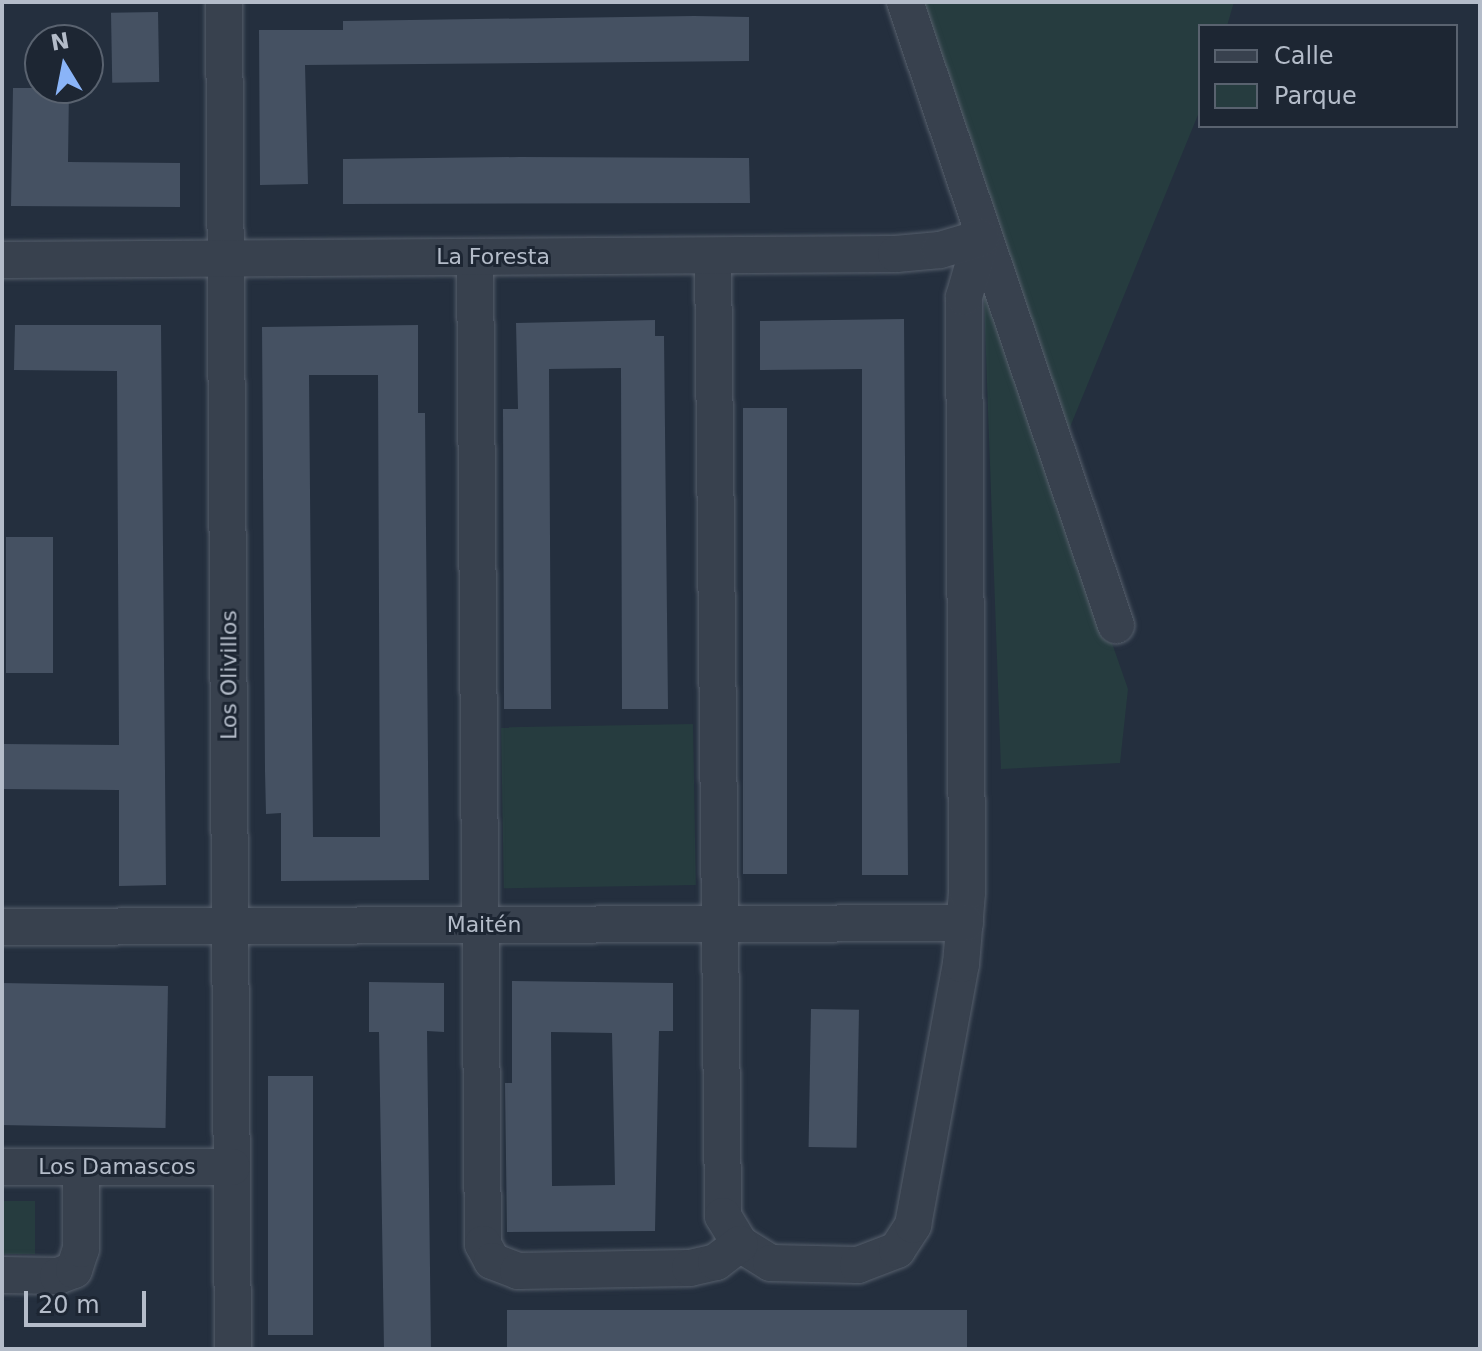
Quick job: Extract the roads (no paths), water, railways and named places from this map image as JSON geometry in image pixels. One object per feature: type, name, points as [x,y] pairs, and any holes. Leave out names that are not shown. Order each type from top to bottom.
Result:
[{"type":"street","name":"Los Olivillos","points":[[224,2],[233,1349]]},
{"type":"street","points":[[905,2],[981,238],[1116,625]]},
{"type":"street","name":"La Foresta","points":[[2,260],[919,253],[981,238]]},
{"type":"street","points":[[713,256],[723,1216],[740,1244],[771,1263],[858,1265],[886,1259],[907,1238],[918,1208],[965,923],[964,297],[981,238]]},
{"type":"street","points":[[475,257],[482,1234],[492,1261],[518,1271],[690,1268],[716,1262],[740,1244]]},
{"type":"street","name":"Maitén","points":[[2,927],[965,923]]},
{"type":"street","name":"Los Damascos","points":[[2,1167],[232,1167]]},
{"type":"street","points":[[2,1275],[58,1276],[74,1270],[81,1249],[81,1167]]}]
